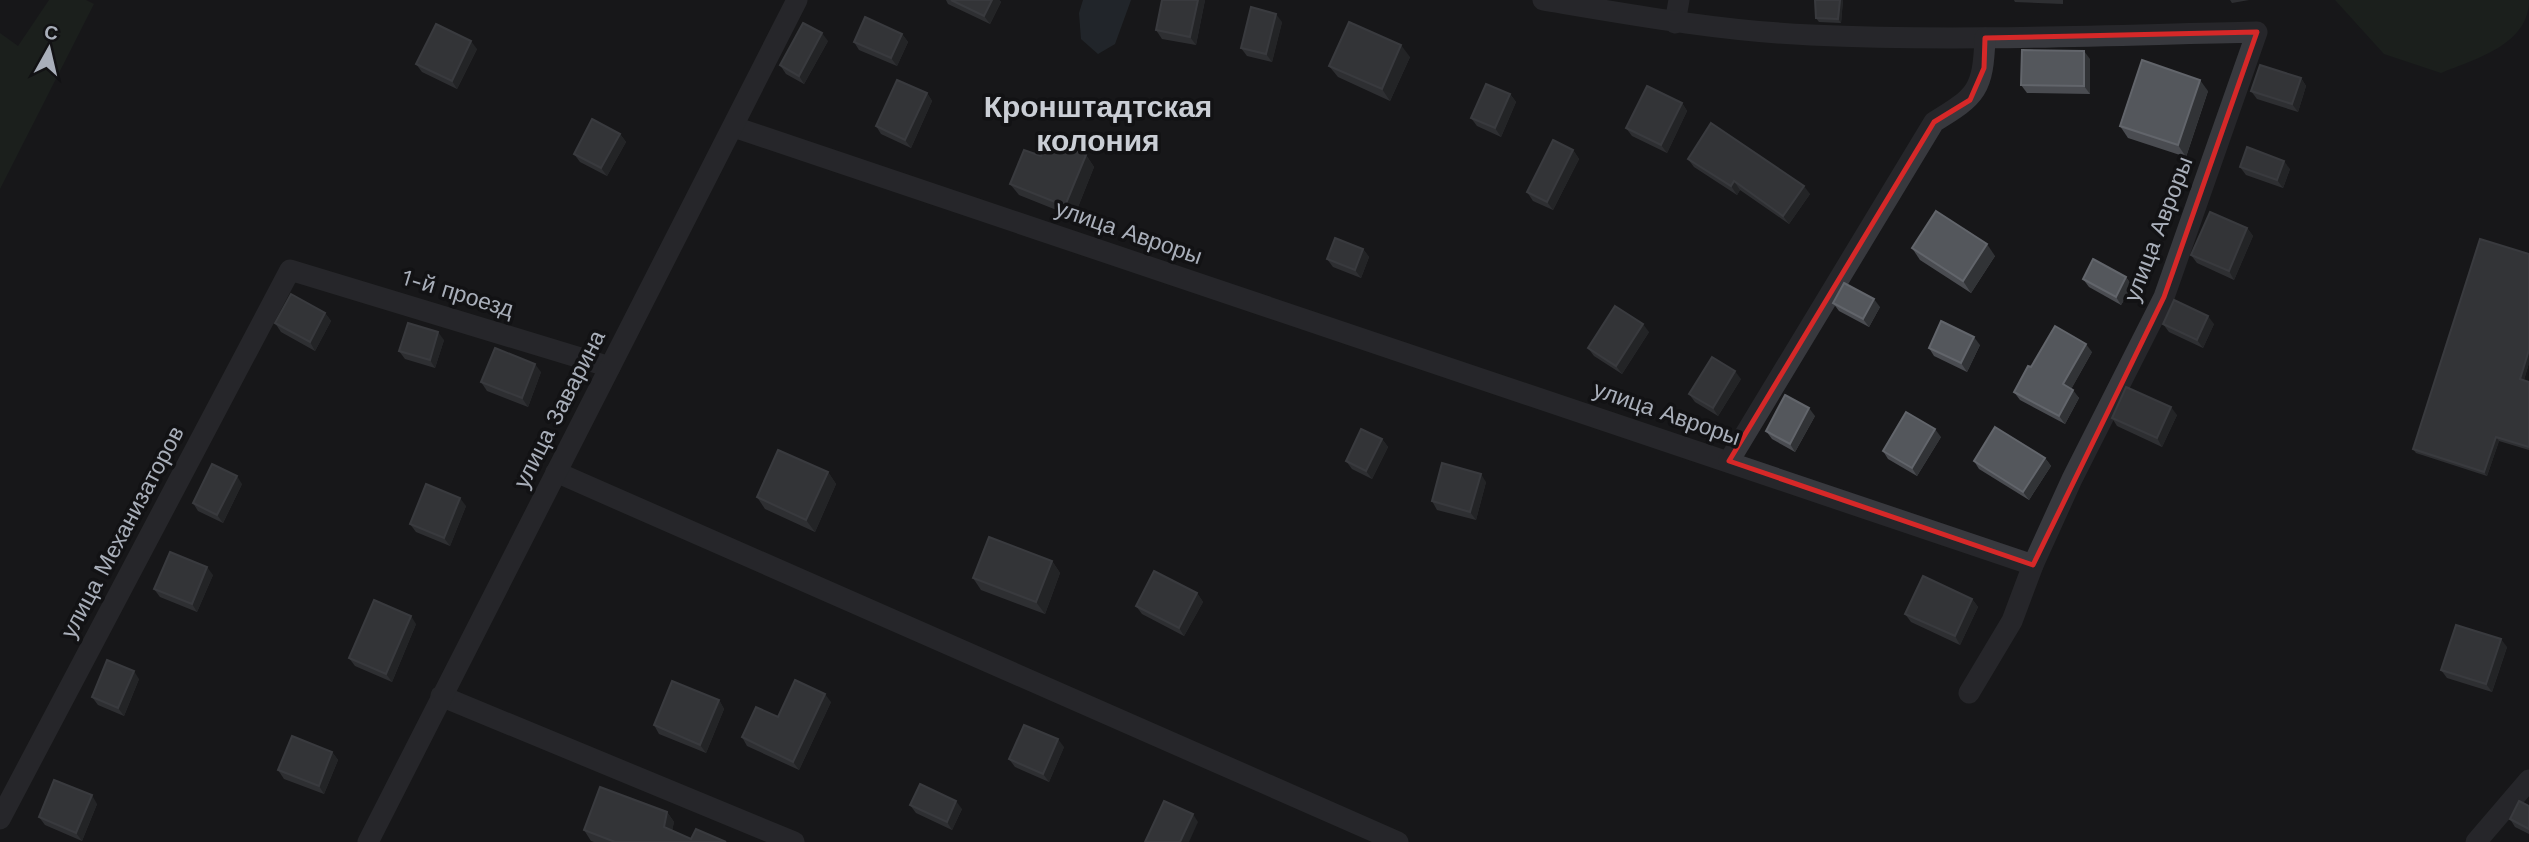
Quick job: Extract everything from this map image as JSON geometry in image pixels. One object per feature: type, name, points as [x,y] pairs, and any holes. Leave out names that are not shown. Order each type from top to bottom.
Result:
[{"type":"street","name":"улица Заварина","points":[[368,842],[797,0]]},
{"type":"street","points":[[1543,0],[1675,23],[1810,35],[1985,38],[1984,68],[1970,100],[1934,122],[1729,461]]},
{"type":"street","points":[[1675,23],[1679,0]]},
{"type":"street","name":"улица Авроры","points":[[734,127],[2033,565],[2072,479],[2164,297],[2257,32],[1985,38]]},
{"type":"street","name":"1-й проезд","points":[[290,270],[610,367]]},
{"type":"street","name":"улица Механизаторов","points":[[0,819],[290,270]]},
{"type":"street","points":[[556,472],[1398,842]]},
{"type":"street","points":[[1969,693],[2012,621],[2033,565]]},
{"type":"street","points":[[441,696],[794,842]]},
{"type":"street","points":[[2476,842],[2529,780]]},
{"type":"highlighted area","points":[[2257,32],[2164,297],[2033,565],[1729,461],[1934,122],[1970,100],[1984,68],[1985,38]]},
{"type":"shaded area","points":[[49,0],[86,0],[94,4],[0,189],[0,33],[18,46]]},
{"type":"shaded area","points":[[1083,0],[1131,0],[1115,44],[1098,54],[1081,39],[1079,13]]},
{"type":"shaded area","points":[[2335,0],[2529,0],[2527,15],[2510,39],[2484,56],[2441,73],[2384,54]]},
{"type":"building","points":[[951,0],[992,0],[984,16]]},
{"type":"building","points":[[1162,0],[1198,0],[1190,37],[1156,30]]},
{"type":"building","points":[[1815,0],[1840,0],[1838,19],[1816,18]]},
{"type":"building","points":[[1251,7],[1276,14],[1266,54],[1241,48]]},
{"type":"building","points":[[865,17],[902,34],[891,58],[854,42]]},
{"type":"building","points":[[1349,22],[1401,45],[1382,89],[1329,66]]},
{"type":"building","points":[[803,23],[822,33],[799,76],[780,65]]},
{"type":"building","points":[[436,24],[471,41],[452,81],[416,64]]},
{"type":"building","points":[[2022,50],[2084,51],[2084,86],[2021,85]]},
{"type":"building","points":[[2142,60],[2200,80],[2178,145],[2120,126]]},
{"type":"building","points":[[2260,65],[2301,78],[2292,104],[2251,91]]},
{"type":"building","points":[[897,80],[927,93],[905,140],[876,126]]},
{"type":"building","points":[[1486,84],[1510,94],[1495,128],[1471,118]]},
{"type":"building","points":[[1647,86],[1682,103],[1661,145],[1626,128]]},
{"type":"building","points":[[592,119],[620,134],[601,168],[574,154]]},
{"type":"building","points":[[1711,123],[1804,186],[1783,216],[1734,181],[1731,186],[1688,159]]},
{"type":"building","points":[[1048,139],[1086,155],[1065,206],[1010,184],[1024,150],[1041,156]]},
{"type":"building","points":[[1553,140],[1573,150],[1547,202],[1527,192]]},
{"type":"building","points":[[2247,147],[2284,161],[2277,180],[2240,167]]},
{"type":"building","points":[[1936,211],[1987,244],[1963,281],[1912,248]]},
{"type":"building","points":[[2210,212],[2247,228],[2229,271],[2191,255]]},
{"type":"building","points":[[1335,238],[1363,249],[1355,270],[1327,259]]},
{"type":"building","points":[[2480,239],[2529,254],[2529,350],[2520,379],[2529,382],[2529,447],[2496,437],[2484,472],[2413,449]]},
{"type":"building","points":[[2093,259],[2126,277],[2116,297],[2083,279]]},
{"type":"building","points":[[1844,283],[1874,299],[1863,319],[1833,303]]},
{"type":"building","points":[[291,294],[325,313],[310,342],[275,323]]},
{"type":"building","points":[[2174,300],[2208,316],[2197,340],[2163,324]]},
{"type":"building","points":[[1615,306],[1643,324],[1616,366],[1588,348]]},
{"type":"building","points":[[1941,321],[1974,337],[1961,363],[1929,348]]},
{"type":"building","points":[[408,323],[438,332],[430,360],[399,351]]},
{"type":"building","points":[[2055,326],[2086,344],[2063,384],[2073,390],[2059,416],[2014,392]]},
{"type":"building","points":[[495,348],[535,364],[522,398],[481,382]]},
{"type":"building","points":[[1712,357],[1735,371],[1713,408],[1689,394]]},
{"type":"building","points":[[2126,387],[2171,407],[2157,438],[2112,418]]},
{"type":"building","points":[[1785,395],[1809,408],[1790,444],[1766,431]]},
{"type":"building","points":[[1906,412],[1935,429],[1912,468],[1883,451]]},
{"type":"building","points":[[1995,427],[2045,458],[2023,492],[1974,461]]},
{"type":"building","points":[[1361,429],[1382,439],[1366,471],[1346,461]]},
{"type":"building","points":[[778,450],[828,472],[806,520],[757,497]]},
{"type":"building","points":[[1442,463],[1481,474],[1470,512],[1432,501]]},
{"type":"building","points":[[212,464],[237,476],[217,515],[193,503]]},
{"type":"building","points":[[426,484],[460,498],[444,538],[410,524]]},
{"type":"building","points":[[989,537],[1052,561],[1036,602],[973,578]]},
{"type":"building","points":[[170,552],[207,567],[192,604],[154,589]]},
{"type":"building","points":[[1154,571],[1197,593],[1179,628],[1136,606]]},
{"type":"building","points":[[1923,576],[1972,599],[1955,636],[1905,614]]},
{"type":"building","points":[[374,600],[411,616],[386,674],[349,658]]},
{"type":"building","points":[[2456,625],[2501,639],[2486,684],[2441,670]]},
{"type":"building","points":[[107,660],[134,671],[118,708],[92,697]]},
{"type":"building","points":[[795,680],[825,694],[793,762],[742,737],[756,707],[778,717]]},
{"type":"building","points":[[672,681],[719,700],[700,745],[654,725]]},
{"type":"building","points":[[1024,725],[1058,739],[1043,774],[1009,759]]},
{"type":"building","points":[[292,736],[332,752],[319,786],[278,770]]},
{"type":"building","points":[[54,780],[92,795],[76,833],[39,817]]},
{"type":"building","points":[[920,784],[956,801],[947,822],[910,805]]},
{"type":"building","points":[[600,787],[667,812],[664,827],[691,839],[696,829],[726,842],[615,842],[584,830]]},
{"type":"building","points":[[1164,801],[1193,814],[1180,842],[1145,842]]},
{"type":"building","points":[[2519,801],[2529,806],[2529,829],[2510,819]]},
{"type":"district","name":"Кронштадтская колония","points":[[1098,124]]}]
